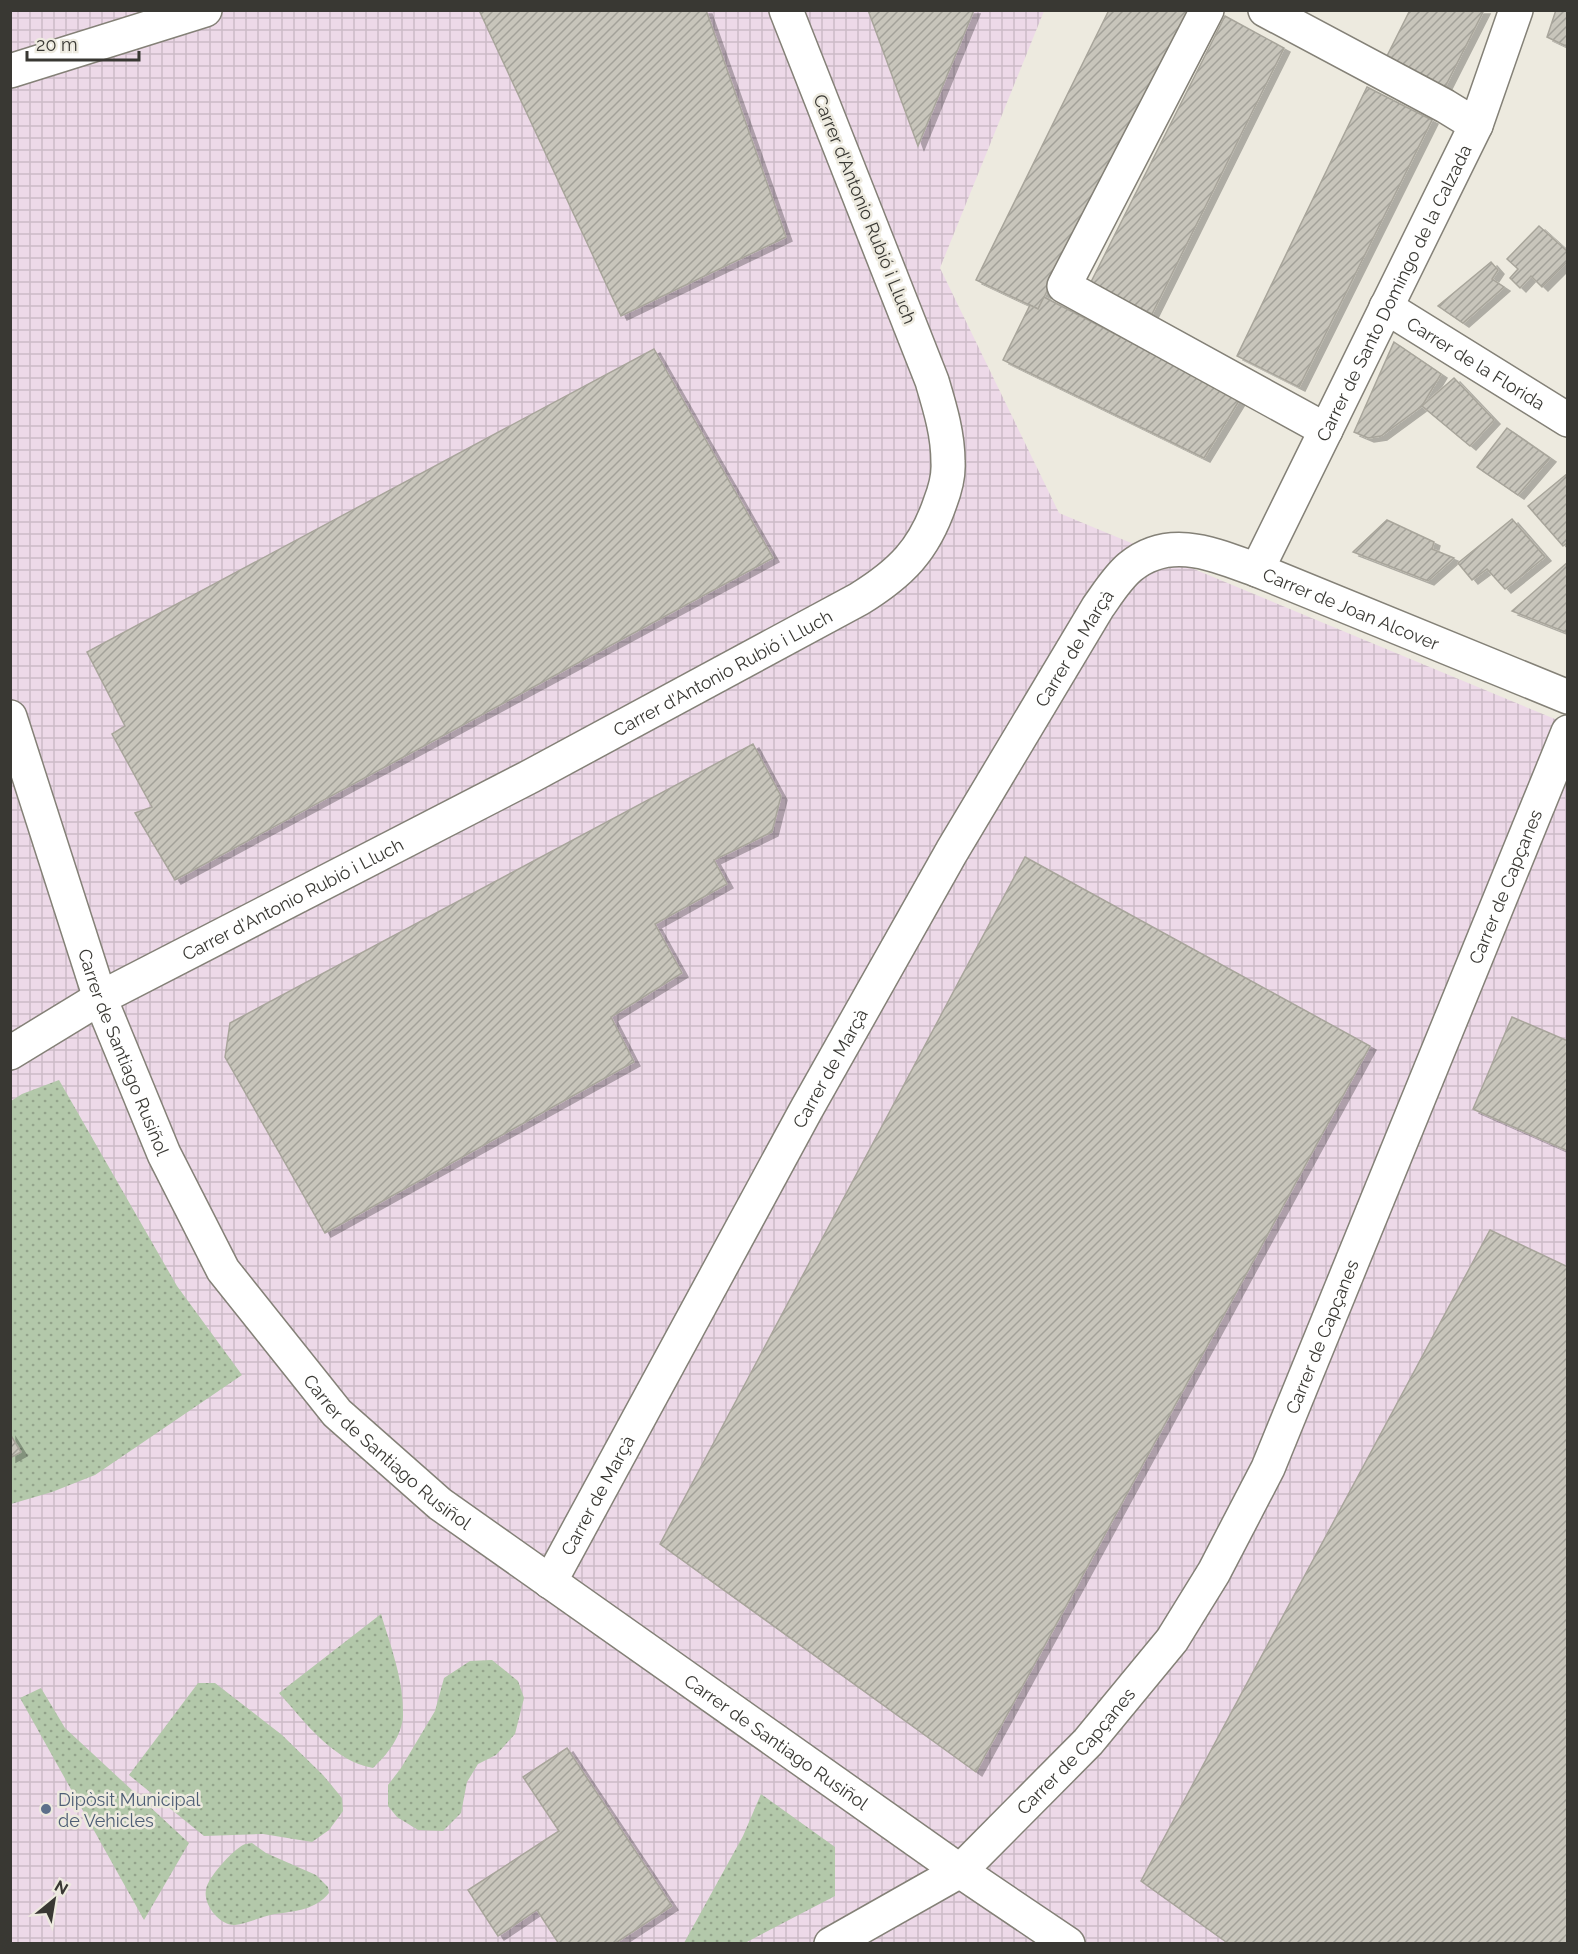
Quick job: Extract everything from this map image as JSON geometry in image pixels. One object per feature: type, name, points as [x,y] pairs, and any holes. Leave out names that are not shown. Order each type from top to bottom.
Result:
[{"type":"street","points":[[10,71],[205,10]]},
{"type":"street","name":"Carrer d'Antonio Rubió i Lluch","points":[[10,1053],[100,998],[531,776],[859,599],[883,584],[898,571],[924,541],[946,487],[948,464],[945,425],[933,381],[786,10]]},
{"type":"street","points":[[1207,10],[1064,286],[1326,430]]},
{"type":"street","points":[[1265,10],[1445,106],[1476,125]]},
{"type":"street","name":"Carrer de Santo Domingo de la Calzada","points":[[1257,570],[1476,125],[1516,10]]},
{"type":"street","name":"Carrer de la Florida","points":[[1386,307],[1568,420]]},
{"type":"street","name":"Carrer de Joan Alcover","points":[[1131,566],[1155,553],[1179,548],[1214,554],[1568,697]]},
{"type":"street","name":"Carrer de Marçà","points":[[550,1582],[806,1110],[952,851],[1098,607],[1115,582],[1131,566]]},
{"type":"street","name":"Carrer de Santiago Rusiñol","points":[[10,717],[100,998],[164,1154],[223,1269],[337,1413],[440,1504],[960,1871],[1068,1944]]},
{"type":"street","name":"Carrer de Capçanes","points":[[831,1944],[960,1871],[1088,1742],[1172,1640],[1214,1572],[1268,1468],[1568,732]]},
{"type":"shaded area","points":[[11,11],[1044,11],[940,268],[1059,513],[1567,724],[1567,1943],[11,1944]]},
{"type":"green space","points":[[59,1080],[177,1286],[242,1375],[95,1475],[52,1492],[11,1504],[11,1101],[22,1094]]},
{"type":"green space","points":[[381,1614],[399,1677],[403,1716],[400,1731],[393,1745],[373,1768],[359,1764],[333,1749],[310,1728],[279,1693]]},
{"type":"green space","points":[[492,1660],[518,1681],[524,1698],[515,1734],[496,1755],[478,1764],[467,1782],[461,1813],[443,1831],[418,1830],[397,1817],[388,1806],[388,1785],[401,1768],[435,1711],[444,1678],[470,1661]]},
{"type":"green space","points":[[198,1683],[215,1683],[282,1735],[323,1775],[342,1798],[343,1811],[329,1830],[312,1842],[263,1834],[204,1836],[129,1775]]},
{"type":"green space","points":[[41,1688],[65,1728],[189,1843],[144,1920],[20,1698]]},
{"type":"green space","points":[[761,1794],[835,1847],[835,1896],[745,1943],[684,1943],[743,1836]]},
{"type":"green space","points":[[252,1843],[266,1853],[316,1875],[328,1887],[329,1893],[318,1903],[298,1911],[270,1915],[235,1925],[224,1922],[218,1918],[207,1902],[207,1885],[233,1852]]},
{"type":"building","points":[[479,10],[706,10],[786,237],[621,316]]},
{"type":"building","points":[[868,10],[974,10],[918,146]]},
{"type":"building","points":[[1109,10],[1189,10],[1038,309],[976,280]]},
{"type":"building","points":[[1410,10],[1484,10],[1445,87],[1386,58]]},
{"type":"building","points":[[1556,10],[1568,10],[1568,47],[1547,37]]},
{"type":"building","points":[[1225,16],[1284,48],[1152,314],[1090,284]]},
{"type":"building","points":[[1367,87],[1432,120],[1299,387],[1237,356]]},
{"type":"building","points":[[1539,226],[1568,252],[1568,261],[1542,287],[1531,276],[1520,288],[1510,278],[1518,269],[1507,259]]},
{"type":"building","points":[[1491,262],[1498,270],[1492,279],[1504,287],[1463,323],[1438,306]]},
{"type":"building","points":[[1044,297],[1240,399],[1204,458],[1003,360],[1030,305],[1038,309]]},
{"type":"building","points":[[1394,342],[1441,374],[1422,406],[1381,436],[1368,438],[1354,432]]},
{"type":"building","points":[[654,349],[773,558],[175,880],[135,813],[152,807],[112,734],[125,726],[87,652]]},
{"type":"building","points":[[1454,378],[1494,420],[1470,446],[1422,406]]},
{"type":"building","points":[[1507,428],[1550,458],[1518,495],[1477,467]]},
{"type":"building","points":[[1568,473],[1568,542],[1563,546],[1528,506]]},
{"type":"building","points":[[1512,519],[1545,557],[1505,589],[1487,569],[1472,580],[1458,563]]},
{"type":"building","points":[[1387,520],[1434,542],[1432,549],[1454,558],[1428,581],[1353,552]]},
{"type":"building","points":[[1568,562],[1568,633],[1512,611]]},
{"type":"building","points":[[753,744],[781,796],[772,832],[714,860],[727,884],[655,924],[682,973],[611,1017],[634,1062],[325,1233],[225,1057],[230,1023]]},
{"type":"building","points":[[1025,857],[1370,1046],[976,1772],[660,1544]]},
{"type":"building","points":[[1512,1017],[1568,1041],[1568,1151],[1473,1109]]},
{"type":"building","points":[[1490,1230],[1568,1267],[1568,1944],[1229,1944],[1141,1881]]},
{"type":"building","points":[[10,1434],[21,1452],[10,1458]]},
{"type":"building","points":[[567,1748],[672,1906],[614,1944],[559,1944],[537,1910],[498,1936],[468,1890],[559,1831],[523,1777]]},
{"type":"place","name":"Dipòsit Municipal de Vehicles","points":[[46,1809]]}]
